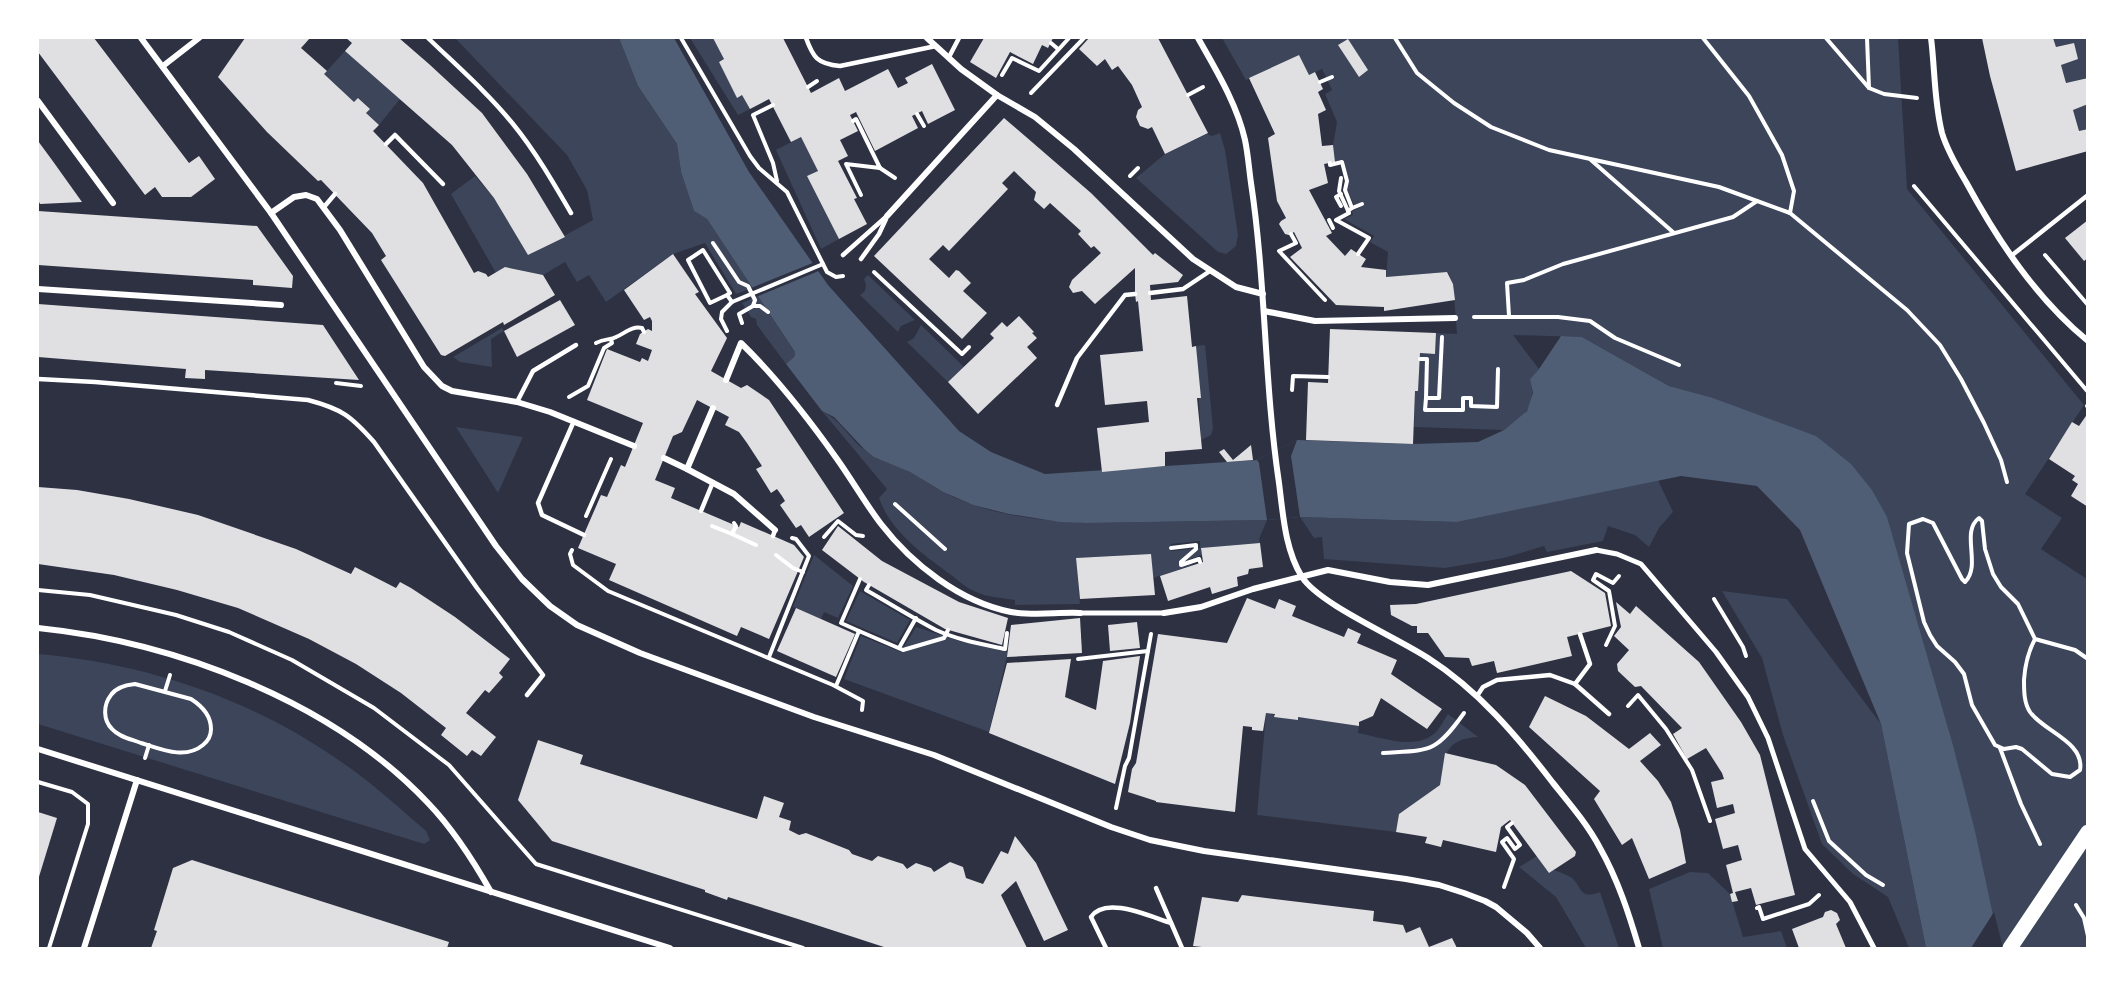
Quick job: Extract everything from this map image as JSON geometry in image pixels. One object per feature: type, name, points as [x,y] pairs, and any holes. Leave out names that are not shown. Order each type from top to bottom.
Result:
[{"type":"main road","points":[[2010,948],[2088,832]]},
{"type":"street","points":[[141,38],[271,213],[495,546],[522,579],[550,606],[577,625],[640,653],[804,713],[934,755],[1111,827],[1150,840],[1439,885],[1496,907],[1527,933],[1540,948]]},
{"type":"street","points":[[163,66],[199,38]]},
{"type":"street","points":[[927,38],[961,69],[994,93],[1035,117],[1074,149],[1210,272],[1236,287],[1263,294]]},
{"type":"street","points":[[1198,38],[1227,91],[1245,140],[1256,210],[1272,435],[1288,539],[1302,576],[1323,597],[1429,658],[1477,696],[1505,724],[1539,764],[1599,846],[1616,880],[1640,948]]},
{"type":"street","points":[[1931,38],[1936,100],[1942,134],[1951,156],[1985,218],[2011,256],[2041,294],[2088,341]]},
{"type":"street","points":[[887,216],[994,93]]},
{"type":"street","points":[[38,101],[113,203]]},
{"type":"street","points":[[271,213],[294,197],[306,195],[317,199],[340,230],[424,367],[442,386],[462,394],[518,402],[574,421],[634,446]]},
{"type":"street","points":[[38,289],[281,305]]},
{"type":"street","points":[[1264,311],[1315,321],[1455,318]]},
{"type":"street","points":[[726,380],[741,343],[779,383],[819,434],[880,523],[922,566],[965,595],[1011,612],[1164,613],[1201,607],[1253,589],[1328,570],[1390,582],[1428,585],[1596,550],[1617,554],[1641,564],[1716,652],[1748,697],[1768,738],[1804,849],[1850,902],[1874,948]]},
{"type":"street","points":[[687,469],[713,408]]},
{"type":"street","points":[[664,458],[713,482],[741,499],[774,533]]},
{"type":"street","points":[[38,628],[111,639],[193,663],[264,690],[323,720],[379,759],[427,801],[463,845],[491,892]]},
{"type":"street","points":[[38,748],[670,948]]},
{"type":"street","points":[[84,948],[137,780]]},
{"type":"lane","points":[[428,38],[472,78],[513,124],[571,213]]},
{"type":"lane","points":[[806,38],[814,57],[826,64],[840,66],[936,46]]},
{"type":"lane","points":[[949,57],[958,38]]},
{"type":"lane","points":[[386,144],[395,135],[443,184]]},
{"type":"lane","points":[[324,207],[335,194]]},
{"type":"lane","points":[[2011,256],[2088,195]]},
{"type":"lane","points":[[843,255],[887,216]]},
{"type":"lane","points":[[861,259],[879,234],[887,216]]},
{"type":"lane","points":[[1150,293],[1183,289],[1210,272]]},
{"type":"lane","points":[[1056,405],[1077,358],[1125,295],[1135,294]]},
{"type":"lane","points":[[518,402],[532,370],[576,345]]},
{"type":"lane","points":[[38,379],[308,400],[334,407],[357,422],[374,442],[477,588],[543,675],[527,695]]},
{"type":"lane","points":[[574,421],[538,503],[542,515],[582,533]]},
{"type":"lane","points":[[701,511],[713,482]]},
{"type":"lane","points":[[1575,684],[1590,664],[1580,634]]},
{"type":"lane","points":[[1477,696],[1490,682],[1550,675],[1575,684],[1609,714]]},
{"type":"lane","points":[[1156,888],[1182,948]]},
{"type":"lane","points":[[1106,948],[1090,917],[1094,912],[1113,906],[1171,923]]},
{"type":"path","points":[[681,38],[750,156],[759,168],[777,182],[792,201],[826,272],[831,276],[840,277],[861,259]]},
{"type":"path","points":[[994,93],[1012,58],[1039,71],[1070,38]]},
{"type":"path","points":[[1020,108],[1084,38]]},
{"type":"path","points":[[1395,38],[1417,73],[1454,103],[1491,127],[1549,150],[1719,187],[1790,213],[1907,310],[1940,345],[1984,423],[2001,460],[2007,482]]},
{"type":"path","points":[[1703,38],[1749,96],[1782,155],[1794,191],[1790,213]]},
{"type":"path","points":[[1826,38],[1869,88],[1884,94],[1936,100]]},
{"type":"path","points":[[1867,38],[1869,88]]},
{"type":"path","points":[[1051,44],[1058,49]]},
{"type":"path","points":[[1320,82],[1332,77]]},
{"type":"path","points":[[1200,79],[1208,96]]},
{"type":"path","points":[[1188,95],[1204,87]]},
{"type":"path","points":[[1032,93],[1040,100]]},
{"type":"path","points":[[772,105],[753,115],[773,163],[777,182]]},
{"type":"path","points":[[917,114],[924,126]]},
{"type":"path","points":[[846,167],[880,168],[857,121]]},
{"type":"path","points":[[843,158],[861,195]]},
{"type":"path","points":[[1590,160],[1674,233]]},
{"type":"path","points":[[1330,163],[1330,165],[1342,162],[1347,181],[1344,190],[1350,209]]},
{"type":"path","points":[[1131,174],[1138,168]]},
{"type":"path","points":[[1341,178],[1340,192],[1350,209]]},
{"type":"path","points":[[1914,186],[2088,392]]},
{"type":"path","points":[[1341,194],[1336,197],[1341,206]]},
{"type":"path","points":[[1509,316],[1507,283],[1524,280],[1563,264],[1733,217],[1757,201]]},
{"type":"path","points":[[1358,254],[1370,238],[1336,220],[1349,213],[1350,209],[1362,204]]},
{"type":"path","points":[[1329,220],[1333,228]]},
{"type":"path","points":[[1291,234],[1296,243],[1279,251],[1328,303]]},
{"type":"path","points":[[713,243],[739,282],[748,286],[755,300],[753,306]]},
{"type":"path","points":[[703,250],[730,293],[727,295],[710,303],[688,260],[703,250]]},
{"type":"path","points":[[2044,254],[2088,305]]},
{"type":"path","points":[[741,343],[725,329],[722,319],[722,312],[732,302],[827,262]]},
{"type":"path","points":[[866,264],[962,354],[969,347]]},
{"type":"path","points":[[727,295],[732,302]]},
{"type":"path","points":[[742,324],[740,314],[753,306],[760,306],[768,312]]},
{"type":"path","points":[[1455,318],[1558,317],[1590,321],[1615,338],[1678,365]]},
{"type":"path","points":[[595,344],[636,327],[642,328],[644,332]]},
{"type":"path","points":[[1426,398],[1439,398],[1442,333]]},
{"type":"path","points":[[573,394],[588,386],[604,348],[612,343],[611,339]]},
{"type":"path","points":[[1419,359],[1427,359],[1425,410],[1463,410],[1463,398],[1471,398],[1471,406],[1497,407],[1498,369]]},
{"type":"path","points":[[1292,399],[1293,376],[1328,376]]},
{"type":"path","points":[[336,383],[362,386]]},
{"type":"path","points":[[589,508],[619,439]]},
{"type":"path","points":[[892,502],[945,549]]},
{"type":"path","points":[[2035,639],[2025,668],[2026,702],[2029,711],[2071,746],[2078,755],[2080,770],[2070,777],[2058,776],[2043,768],[2022,749],[2000,748],[1995,745],[1972,705],[1964,674],[1930,635],[1924,622],[1907,553],[1909,524],[1923,519],[1933,523],[1965,582],[1971,574],[1971,528],[1979,518],[1982,521],[1987,560],[1993,574],[2001,587],[2018,604],[2035,639],[2075,650],[2088,659]]},
{"type":"path","points":[[824,537],[838,521],[856,535],[864,537]]},
{"type":"path","points":[[582,533],[570,554],[573,565],[608,591],[769,657],[836,686],[863,701],[860,732]]},
{"type":"path","points":[[1171,548],[1196,545],[1196,549],[1180,562],[1182,565],[1199,559],[1200,562]]},
{"type":"path","points":[[769,657],[809,556],[803,548]]},
{"type":"path","points":[[793,568],[803,572]]},
{"type":"path","points":[[1603,578],[1596,574],[1593,580],[1609,591],[1616,626],[1610,635]]},
{"type":"path","points":[[860,579],[841,623],[903,650],[944,638],[948,630]]},
{"type":"path","points":[[869,585],[866,590],[937,630],[1005,649],[1007,635]]},
{"type":"path","points":[[38,590],[90,595],[176,615],[229,632],[292,660],[374,708],[449,765],[536,864],[804,948]]},
{"type":"path","points":[[1122,788],[1155,612]]},
{"type":"path","points":[[899,648],[916,618]]},
{"type":"path","points":[[836,686],[859,631]]},
{"type":"path","points":[[1078,659],[1148,651]]},
{"type":"path","points":[[139,685],[191,699],[209,717],[210,737],[195,750],[176,753],[149,745],[117,734],[106,720],[107,700],[113,692],[123,686],[139,685]]},
{"type":"path","points":[[1638,695],[1666,729],[1692,770],[1710,821]]},
{"type":"path","points":[[1383,753],[1429,750],[1448,736],[1477,696]]},
{"type":"path","points":[[145,758],[149,745]]},
{"type":"path","points":[[2000,748],[2021,804],[2040,844]]},
{"type":"path","points":[[38,782],[72,792],[88,804],[88,824],[49,948]]},
{"type":"path","points":[[1811,795],[1829,841],[1866,875],[1883,885]]},
{"type":"path","points":[[1496,907],[1514,858],[1502,842],[1507,838],[1515,849],[1520,845],[1507,827],[1512,824]]},
{"type":"path","points":[[1848,869],[1853,863]]},
{"type":"path","points":[[1757,908],[1763,919],[1809,904],[1833,883]]},
{"type":"path","points":[[2076,904],[2084,918],[2088,936]]},
{"type":"shaded area","points":[[455,38],[619,38],[638,86],[677,144],[681,172],[694,211],[707,219],[795,352],[795,356],[786,364],[757,325],[756,319],[751,317],[742,303],[751,299],[747,290],[736,294],[705,243],[673,254],[606,302],[589,275],[577,282],[565,262],[543,275],[506,267],[496,273],[451,194],[475,176],[494,198],[529,255],[593,220],[587,190],[567,155]]},
{"type":"shaded area","points":[[619,38],[674,38],[749,172],[828,285],[959,431],[991,452],[1045,474],[1257,460],[1297,440],[1413,444],[1478,442],[1504,430],[1527,411],[1533,393],[1530,379],[1561,336],[1582,337],[1669,386],[1710,397],[1816,436],[1851,464],[1872,490],[1887,517],[1954,749],[1975,831],[2000,948],[1926,948],[1881,724],[1800,530],[1757,486],[1681,476],[1457,522],[1300,517],[1267,520],[1087,523],[1060,522],[1009,514],[973,505],[943,492],[910,472],[874,457],[834,417],[822,411],[786,364],[795,356],[795,352],[707,219],[694,211],[681,172],[677,144],[638,86]]},
{"type":"shaded area","points":[[690,38],[713,38],[724,59],[719,62],[737,97],[742,95],[750,109],[738,115]]},
{"type":"shaded area","points":[[1222,38],[1898,38],[1907,189],[2084,405],[2025,494],[2062,518],[2041,549],[2087,579],[2087,948],[2000,948],[1954,749],[1710,397],[1669,386],[1582,337],[1513,335],[1539,369],[1530,379],[1531,404],[1523,414],[1504,430],[1414,427],[1415,391],[1418,391],[1420,353],[1435,354],[1436,333],[1457,334],[1453,284],[1448,272],[1386,277],[1388,252],[1370,242],[1374,236],[1344,219],[1353,215],[1352,211],[1363,206],[1361,202],[1354,205],[1347,189],[1349,181],[1344,160],[1335,162],[1333,145],[1337,122],[1325,94],[1332,90],[1322,69],[1309,75],[1299,55],[1246,80]]},
{"type":"shaded area","points":[[2053,38],[2087,38],[2087,78],[2066,83],[2061,65],[2074,43],[2056,47]]},
{"type":"shaded area","points":[[345,51],[400,99],[379,125],[366,113],[370,109],[359,98],[354,102],[324,74]]},
{"type":"shaded area","points":[[2087,104],[2087,129],[2079,131],[2073,110]]},
{"type":"shaded area","points":[[1220,133],[1225,150],[1238,235],[1236,246],[1226,254],[1218,252],[1136,178],[1165,154],[1207,134],[1212,136]]},
{"type":"shaded area","points":[[801,137],[818,171],[808,176],[839,239],[821,249],[776,150]]},
{"type":"shaded area","points":[[868,275],[915,320],[901,326],[898,332],[860,295],[865,291],[864,279]]},
{"type":"shaded area","points":[[921,325],[964,367],[948,382],[907,342],[914,338]]},
{"type":"shaded area","points":[[502,328],[504,331],[491,339],[492,367],[460,362],[453,357]]},
{"type":"shaded area","points":[[1205,345],[1213,428],[1211,435],[1201,440],[1196,346]]},
{"type":"shaded area","points":[[822,411],[835,420],[855,442],[876,457],[908,471],[960,500],[995,511],[1050,521],[1087,523],[1267,520],[1259,539],[1260,543],[1201,548],[1202,555],[1190,559],[1192,565],[1153,578],[1150,554],[1076,558],[1080,604],[1015,605],[1015,600],[988,596],[963,585],[907,540],[884,510],[879,498],[887,489]],"holes":[[[1200,541],[1200,548],[1171,551],[1171,544]]]},
{"type":"shaded area","points":[[456,427],[523,437],[498,493]]},
{"type":"shaded area","points":[[1658,480],[1673,512],[1659,528],[1649,547],[1635,535],[1608,526],[1603,541],[1547,552],[1544,546],[1504,558],[1445,568],[1324,559],[1322,537],[1314,538],[1300,517],[1457,522]]},
{"type":"shaded area","points":[[814,555],[853,586],[838,618],[824,612],[821,619],[793,607]]},
{"type":"shaded area","points":[[860,591],[910,620],[897,643],[846,621]]},
{"type":"shaded area","points":[[1722,591],[1787,599],[1881,724],[1926,948],[1909,948],[1888,897],[1853,874],[1822,844],[1783,735],[1762,658]]},
{"type":"shaded area","points":[[916,627],[963,642],[1008,652],[989,732],[844,679],[861,636],[901,652]]},
{"type":"shaded area","points":[[38,654],[78,659],[156,675],[232,701],[268,718],[303,737],[360,776],[426,831],[430,840],[424,844],[38,724]]},
{"type":"shaded area","points":[[1266,713],[1298,720],[1298,717],[1359,726],[1358,733],[1408,742],[1427,738],[1435,733],[1448,714],[1478,737],[1458,741],[1452,746],[1445,758],[1440,785],[1399,814],[1396,832],[1257,815]]},
{"type":"shaded area","points":[[1537,856],[1549,873],[1554,870],[1570,877],[1585,894],[1600,892],[1619,948],[1586,948],[1556,897],[1519,867]]},
{"type":"shaded area","points":[[1690,872],[1708,873],[1730,894],[1743,937],[1781,931],[1787,948],[1663,948],[1649,889]]},
{"type":"pier","points":[[815,262],[821,270],[756,297],[751,288]]},
{"type":"pier","points":[[1297,440],[1291,456],[1300,517],[1267,520],[1257,460]]},
{"type":"pier","points":[[1994,912],[2003,948],[1971,948]]},
{"type":"building","points":[[38,38],[94,38],[189,163],[199,156],[215,179],[191,197],[162,197],[155,187],[145,195],[38,52]]},
{"type":"building","points":[[245,38],[310,38],[301,48],[327,71],[324,74],[354,102],[358,98],[370,109],[366,113],[379,125],[373,131],[423,183],[474,273],[478,271],[488,277],[505,267],[543,275],[555,295],[504,325],[503,322],[445,356],[441,355],[381,260],[386,256],[372,233],[321,180],[318,181],[267,132],[218,77]]},
{"type":"building","points":[[346,38],[399,38],[429,64],[482,113],[527,174],[565,237],[528,255],[494,198],[452,145],[345,51],[352,43]]},
{"type":"building","points":[[713,38],[783,38],[811,93],[839,78],[845,91],[888,69],[898,88],[908,83],[905,78],[932,64],[955,110],[928,124],[922,111],[912,116],[918,128],[875,151],[856,112],[850,115],[858,131],[840,140],[848,156],[838,161],[867,224],[839,239],[807,176],[818,171],[801,137],[791,142],[769,99],[750,109],[742,95],[737,98],[719,62],[724,59]]},
{"type":"building","points":[[984,38],[1053,38],[1048,48],[1042,45],[1033,64],[1010,52],[996,78],[970,62]]},
{"type":"building","points":[[1089,38],[1158,38],[1208,133],[1165,154],[1152,127],[1148,129],[1140,126],[1136,117],[1138,110],[1142,107],[1132,85],[1118,66],[1112,70],[1105,59],[1097,66],[1079,49]]},
{"type":"building","points":[[1982,38],[2053,38],[2056,47],[2074,43],[2078,59],[2061,65],[2066,83],[2088,78],[2088,104],[2073,110],[2079,131],[2088,129],[2088,151],[2016,171]]},
{"type":"building","points":[[1348,39],[1368,70],[1359,77],[1338,45]]},
{"type":"building","points":[[1299,55],[1309,75],[1315,72],[1323,89],[1318,92],[1326,110],[1318,114],[1322,146],[1333,145],[1335,162],[1324,164],[1328,183],[1309,190],[1332,233],[1326,236],[1345,256],[1351,249],[1366,259],[1361,267],[1386,270],[1386,277],[1447,272],[1453,284],[1455,300],[1384,311],[1384,307],[1336,305],[1290,257],[1302,248],[1294,232],[1289,235],[1285,234],[1279,224],[1286,218],[1277,201],[1268,138],[1275,134],[1249,78]]},
{"type":"building","points":[[1004,118],[1091,193],[1153,255],[1155,253],[1183,275],[1178,282],[1150,285],[1151,300],[1187,296],[1192,347],[1196,346],[1201,398],[1197,398],[1202,449],[1165,452],[1165,466],[1102,472],[1097,428],[1149,422],[1147,401],[1105,405],[1100,355],[1143,351],[1138,301],[1136,302],[1135,294],[1135,268],[1095,304],[1082,291],[1073,293],[1069,287],[1072,280],[1101,253],[1094,246],[1091,248],[1078,234],[1081,231],[1050,203],[1044,209],[1034,200],[1036,192],[1014,171],[1002,183],[1008,189],[949,251],[943,245],[929,259],[949,278],[956,270],[959,271],[971,283],[963,291],[987,313],[962,339],[874,256]]},
{"type":"building","points":[[38,141],[82,202],[40,204],[38,200]]},
{"type":"building","points":[[38,211],[257,226],[293,276],[292,288],[253,285],[253,280],[38,265]]},
{"type":"building","points":[[2088,220],[2088,258],[2084,261],[2065,238]]},
{"type":"building","points":[[673,254],[699,292],[695,294],[727,338],[711,371],[741,388],[747,385],[769,400],[844,513],[809,537],[801,525],[796,528],[780,505],[785,501],[782,496],[777,489],[771,493],[756,469],[762,466],[747,443],[739,432],[725,425],[729,417],[697,400],[682,432],[673,436],[655,480],[675,488],[671,498],[739,527],[741,522],[794,545],[804,557],[769,639],[741,627],[737,636],[609,580],[616,564],[578,548],[601,495],[607,497],[621,465],[625,467],[643,423],[587,400],[607,349],[640,362],[642,358],[648,361],[652,350],[636,344],[640,334],[648,329],[652,331],[652,321],[650,317],[644,320],[624,290]]},
{"type":"building","points":[[560,300],[575,325],[517,357],[504,331]]},
{"type":"building","points":[[38,304],[323,325],[359,380],[205,370],[205,379],[185,378],[186,369],[38,357]]},
{"type":"building","points":[[1019,316],[1037,338],[1027,347],[1037,358],[978,414],[948,382],[994,338],[990,334],[1002,322],[1007,327]]},
{"type":"building","points":[[1330,329],[1436,333],[1435,354],[1420,353],[1418,391],[1415,391],[1413,444],[1306,440],[1308,382],[1328,383]]},
{"type":"building","points":[[2088,413],[2088,507],[2071,496],[2078,484],[2072,480],[2075,476],[2049,459],[2072,422],[2079,426]]},
{"type":"building","points":[[1251,445],[1253,460],[1227,462],[1219,452],[1224,449],[1233,460]]},
{"type":"building","points":[[38,487],[77,490],[129,499],[198,515],[296,549],[351,574],[355,567],[396,588],[400,582],[411,588],[455,617],[510,659],[499,673],[503,677],[489,693],[485,690],[466,713],[496,737],[481,756],[472,750],[467,756],[441,735],[446,728],[401,693],[356,664],[309,639],[238,608],[114,575],[38,564]]},
{"type":"building","points":[[838,526],[882,561],[959,602],[1008,618],[1002,645],[945,629],[864,582],[822,550]]},
{"type":"building","points":[[1260,543],[1263,567],[1249,569],[1248,574],[1237,577],[1238,586],[1212,594],[1210,587],[1168,601],[1160,576],[1203,562],[1201,548]]},
{"type":"building","points":[[1151,554],[1155,595],[1080,599],[1076,558]]},
{"type":"building","points":[[1571,571],[1605,593],[1611,626],[1567,637],[1572,656],[1497,673],[1494,661],[1472,666],[1469,658],[1445,657],[1428,633],[1417,633],[1417,626],[1412,626],[1391,615],[1390,605],[1416,604]]},
{"type":"building","points":[[1247,598],[1275,609],[1279,599],[1296,606],[1292,616],[1344,637],[1348,628],[1361,634],[1357,643],[1397,660],[1391,674],[1442,709],[1427,729],[1381,698],[1373,716],[1359,722],[1359,726],[1298,717],[1298,720],[1274,717],[1275,714],[1266,713],[1263,731],[1243,726],[1235,812],[1156,802],[1128,792],[1132,769],[1136,763],[1158,634],[1227,643]]},
{"type":"building","points":[[1616,602],[1630,614],[1636,606],[1699,662],[1741,722],[1760,755],[1795,895],[1756,905],[1751,888],[1735,892],[1738,901],[1732,902],[1730,894],[1733,893],[1726,865],[1742,860],[1738,845],[1723,849],[1715,819],[1735,813],[1733,804],[1717,808],[1711,782],[1724,779],[1722,773],[1706,748],[1687,759],[1673,734],[1682,728],[1641,686],[1635,687],[1618,671],[1617,664],[1629,650],[1614,636],[1621,627]]},
{"type":"building","points":[[796,608],[855,634],[836,677],[777,651]]},
{"type":"building","points":[[1080,618],[1082,653],[1007,657],[1011,625]]},
{"type":"building","points":[[1137,622],[1140,648],[1110,651],[1108,625]]},
{"type":"building","points":[[1140,656],[1130,723],[1115,784],[989,733],[1007,663],[1071,659],[1065,697],[1096,710],[1103,661]]},
{"type":"building","points":[[1545,696],[1586,716],[1629,749],[1650,733],[1661,745],[1640,761],[1658,781],[1671,802],[1680,830],[1686,863],[1649,879],[1632,838],[1622,845],[1594,799],[1600,791],[1529,727]]},
{"type":"building","points":[[538,740],[583,755],[580,764],[757,819],[764,796],[784,803],[779,817],[791,821],[789,830],[799,835],[806,833],[872,861],[878,856],[903,864],[907,869],[916,863],[931,868],[934,872],[950,862],[963,867],[966,878],[983,884],[1001,851],[1008,854],[1015,836],[1036,863],[1068,930],[1044,941],[1016,881],[1001,895],[1027,948],[887,948],[728,897],[727,900],[705,892],[705,890],[552,841],[518,800]]},
{"type":"building","points":[[1445,753],[1496,765],[1525,785],[1576,852],[1575,856],[1549,873],[1510,820],[1501,827],[1496,852],[1443,840],[1441,847],[1425,843],[1427,837],[1396,832],[1399,814],[1440,785]]},
{"type":"building","points":[[38,812],[57,818],[38,880]]},
{"type":"building","points":[[192,860],[449,942],[447,948],[151,948],[157,931],[154,930],[173,868]]},
{"type":"building","points":[[1242,895],[1374,911],[1373,921],[1403,925],[1406,933],[1420,927],[1429,947],[1452,938],[1457,948],[1211,948],[1193,946],[1202,897],[1238,902]]},
{"type":"building","points":[[1831,910],[1837,913],[1840,920],[1836,924],[1846,948],[1799,948],[1792,929],[1823,917],[1825,912]]}]
